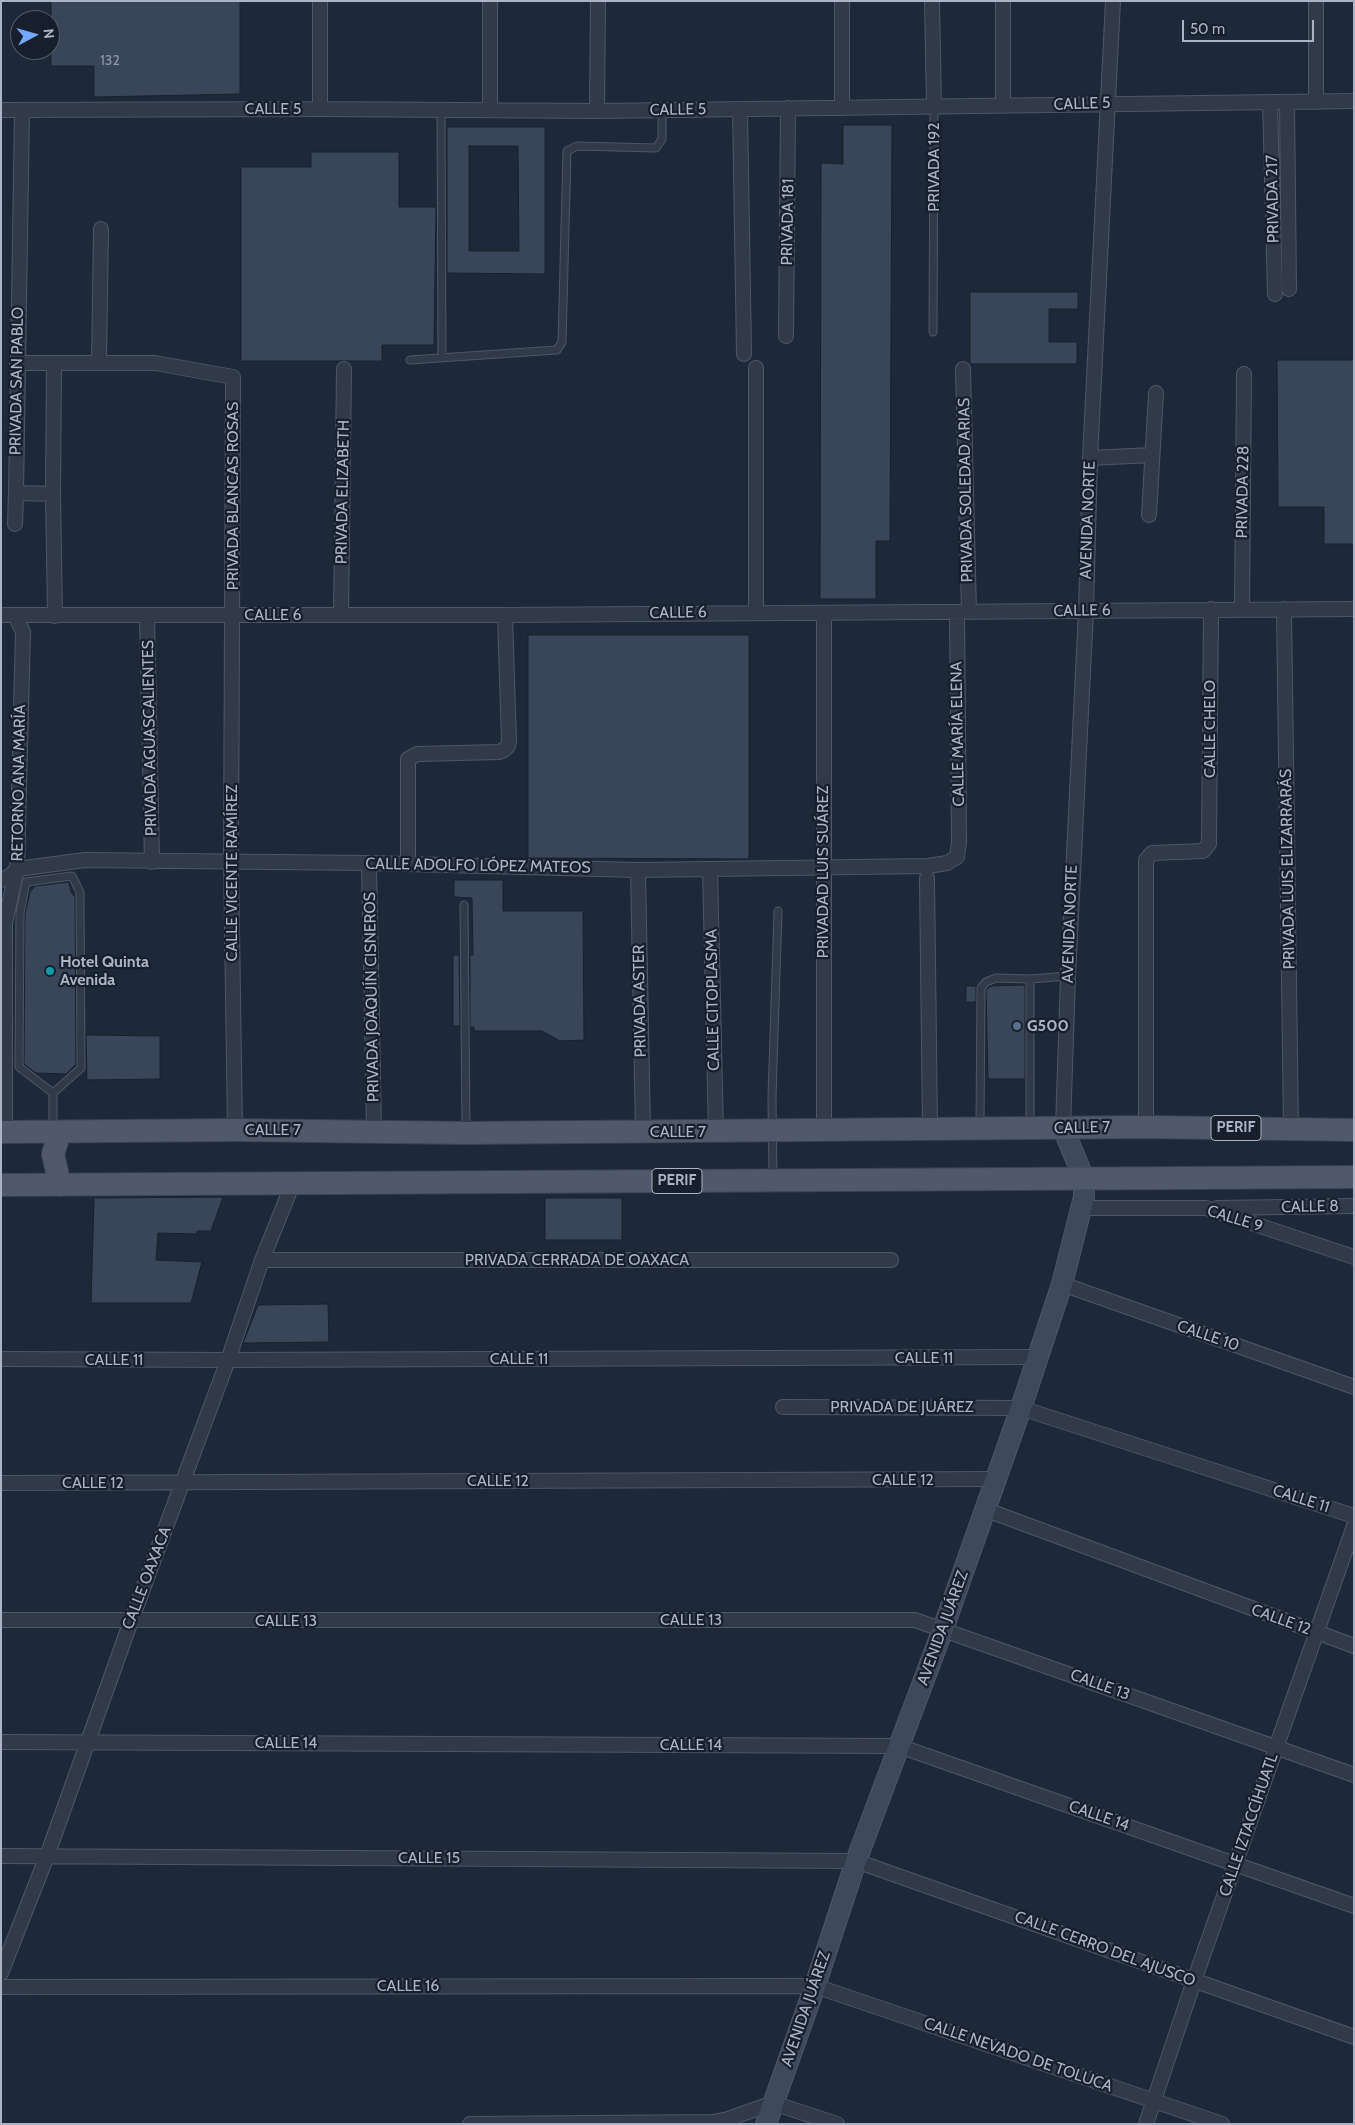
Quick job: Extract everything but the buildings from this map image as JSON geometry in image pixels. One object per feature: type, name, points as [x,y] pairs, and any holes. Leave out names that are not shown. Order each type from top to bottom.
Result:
[{"type":"main road","name":"CALLE 7","points":[[3,1132],[235,1130],[466,1133],[716,1132],[1146,1127],[1354,1130]]},
{"type":"main road","points":[[1326,1130],[1354,1145]]},
{"type":"main road","points":[[57,1132],[53,1154],[60,1185]]},
{"type":"main road","name":"PERIF","points":[[1,1185],[1354,1177]]},
{"type":"street","points":[[320,1],[320,109]]},
{"type":"street","points":[[490,1],[490,109]]},
{"type":"street","points":[[597,111],[598,1]]},
{"type":"street","points":[[842,1],[842,108]]},
{"type":"street","name":"PRIVADA 192","points":[[932,1],[934,106]]},
{"type":"street","points":[[1003,1],[1003,106]]},
{"type":"street","name":"AVENIDA NORTE","points":[[1063,1128],[1068,976],[1086,611],[1090,458],[1113,1]]},
{"type":"street","points":[[1316,1],[1316,102]]},
{"type":"street","points":[[1287,102],[1289,289]]},
{"type":"street","name":"CALLE 5","points":[[1,110],[490,109],[597,111],[1108,103],[1354,102]]},
{"type":"street","name":"PRIVADA 217","points":[[1270,103],[1275,294]]},
{"type":"street","name":"PRIVADA 181","points":[[786,336],[788,108]]},
{"type":"street","points":[[740,109],[744,354]]},
{"type":"street","name":"PRIVADA SAN PABLO","points":[[16,524],[22,110]]},
{"type":"street","points":[[18,363],[99,363],[101,229]]},
{"type":"street","points":[[54,363],[53,494],[55,616]]},
{"type":"street","name":"PRIVADA BLANCAS ROSAS","points":[[99,363],[155,363],[233,377],[232,615]]},
{"type":"street","points":[[756,368],[756,612]]},
{"type":"street","name":"PRIVADA ELIZABETH","points":[[341,615],[344,369]]},
{"type":"street","name":"PRIVADA SOLEDAD ARIAS","points":[[963,369],[963,612]]},
{"type":"street","name":"PRIVADA 228","points":[[1242,610],[1244,374]]},
{"type":"street","points":[[1149,515],[1156,393]]},
{"type":"street","points":[[1090,458],[1152,455]]},
{"type":"street","points":[[16,493],[53,494]]},
{"type":"street","name":"CALLE CHELO","points":[[1146,1127],[1146,865],[1148,856],[1157,853],[1197,852],[1207,849],[1210,837],[1211,609]]},
{"type":"street","name":"PRIVADA LUIS ELIZARRARÁS","points":[[1284,609],[1291,1129]]},
{"type":"street","name":"CALLE 6","points":[[8,615],[505,615],[1354,609]]},
{"type":"street","name":"CALLE MARÍA ELENA","points":[[957,857],[959,842],[963,612]]},
{"type":"street","name":"PRIVADAD LUIS SUÁREZ","points":[[824,613],[824,1130]]},
{"type":"street","name":"RETORNO ANA MARÍA","points":[[3,1132],[5,923],[17,869],[23,632],[8,615]]},
{"type":"street","name":"PRIVADA AGUASCALIENTES","points":[[147,615],[152,862]]},
{"type":"street","name":"CALLE VICENTE RAMÍREZ","points":[[232,615],[235,1130]]},
{"type":"street","points":[[408,864],[408,759],[417,754],[499,752],[508,746],[505,615]]},
{"type":"street","name":"CALLE ADOLFO LÓPEZ MATEOS","points":[[1,880],[10,876],[17,869],[85,860],[369,863],[638,870],[928,866],[947,863],[957,857]]},
{"type":"street","name":"PRIVADA JOAQUÍN CISNEROS","points":[[369,863],[374,1131]]},
{"type":"street","name":"CALLE CITOPLASMA","points":[[710,868],[716,1132]]},
{"type":"street","name":"PRIVADA ASTER","points":[[638,870],[643,1132]]},
{"type":"street","points":[[927,878],[930,1130]]},
{"type":"street","name":"AVENIDA JUÁREZ","points":[[766,2124],[815,1986],[856,1861],[943,1629],[996,1479],[1062,1284],[1082,1208],[1084,1179],[1063,1128]]},
{"type":"street","name":"CALLE OAXACA","points":[[1,1974],[47,1856],[131,1621],[228,1360],[262,1260],[293,1183]]},
{"type":"street","name":"CALLE 8","points":[[1206,1208],[1354,1206]]},
{"type":"street","name":"CALLE 9","points":[[1082,1208],[1206,1208],[1354,1257]]},
{"type":"street","name":"PRIVADA CERRADA DE OAXACA","points":[[262,1260],[891,1260]]},
{"type":"street","name":"CALLE 10","points":[[1062,1284],[1354,1387]]},
{"type":"street","name":"CALLE 11","points":[[1,1359],[1037,1357]]},
{"type":"street","name":"PRIVADA DE JUÁREZ","points":[[783,1407],[1021,1408]]},
{"type":"street","name":"CALLE 11","points":[[1021,1408],[1354,1516]]},
{"type":"street","name":"CALLE 12","points":[[1,1483],[996,1479]]},
{"type":"street","name":"CALLE 12","points":[[984,1509],[1354,1646]]},
{"type":"street","name":"CALLE IZTACCÍHUATL","points":[[1146,2124],[1235,1863],[1354,1526]]},
{"type":"street","name":"CALLE 13","points":[[1,1620],[915,1620],[1354,1775]]},
{"type":"street","name":"CALLE 14","points":[[1,1742],[899,1746],[1354,1906]]},
{"type":"street","name":"CALLE 15","points":[[1,1856],[856,1861]]},
{"type":"street","name":"CALLE CERRO DEL AJUSCO","points":[[856,1861],[1354,2037]]},
{"type":"street","name":"CALLE 16","points":[[1,1986],[815,1986]]},
{"type":"street","name":"CALLE NEVADO DE TOLUCA","points":[[815,1986],[1222,2124]]},
{"type":"street","points":[[470,2124],[713,2122],[725,2120],[773,2103],[836,2124]]},
{"type":"lane","name":"PRIVADA 192","points":[[933,332],[934,106]]},
{"type":"lane","points":[[441,109],[442,358]]},
{"type":"lane","points":[[410,360],[552,352],[560,347],[567,151],[577,146],[656,148],[662,139],[662,110]]},
{"type":"lane","points":[[53,1093],[81,1068],[80,892],[72,876],[26,882],[20,913],[19,1067],[53,1093],[57,1132]]},
{"type":"lane","points":[[464,905],[466,1133]]},
{"type":"lane","points":[[772,1180],[774,1131],[772,1097],[778,911]]},
{"type":"lane","points":[[980,1128],[981,988],[986,982],[996,978],[1030,979],[1068,976]]},
{"type":"lane","points":[[1030,979],[1030,1128]]},
{"type":"place","name":"Hotel Quinta Avenida","points":[[50,971]]},
{"type":"place","name":"G500","points":[[1017,1026]]}]
